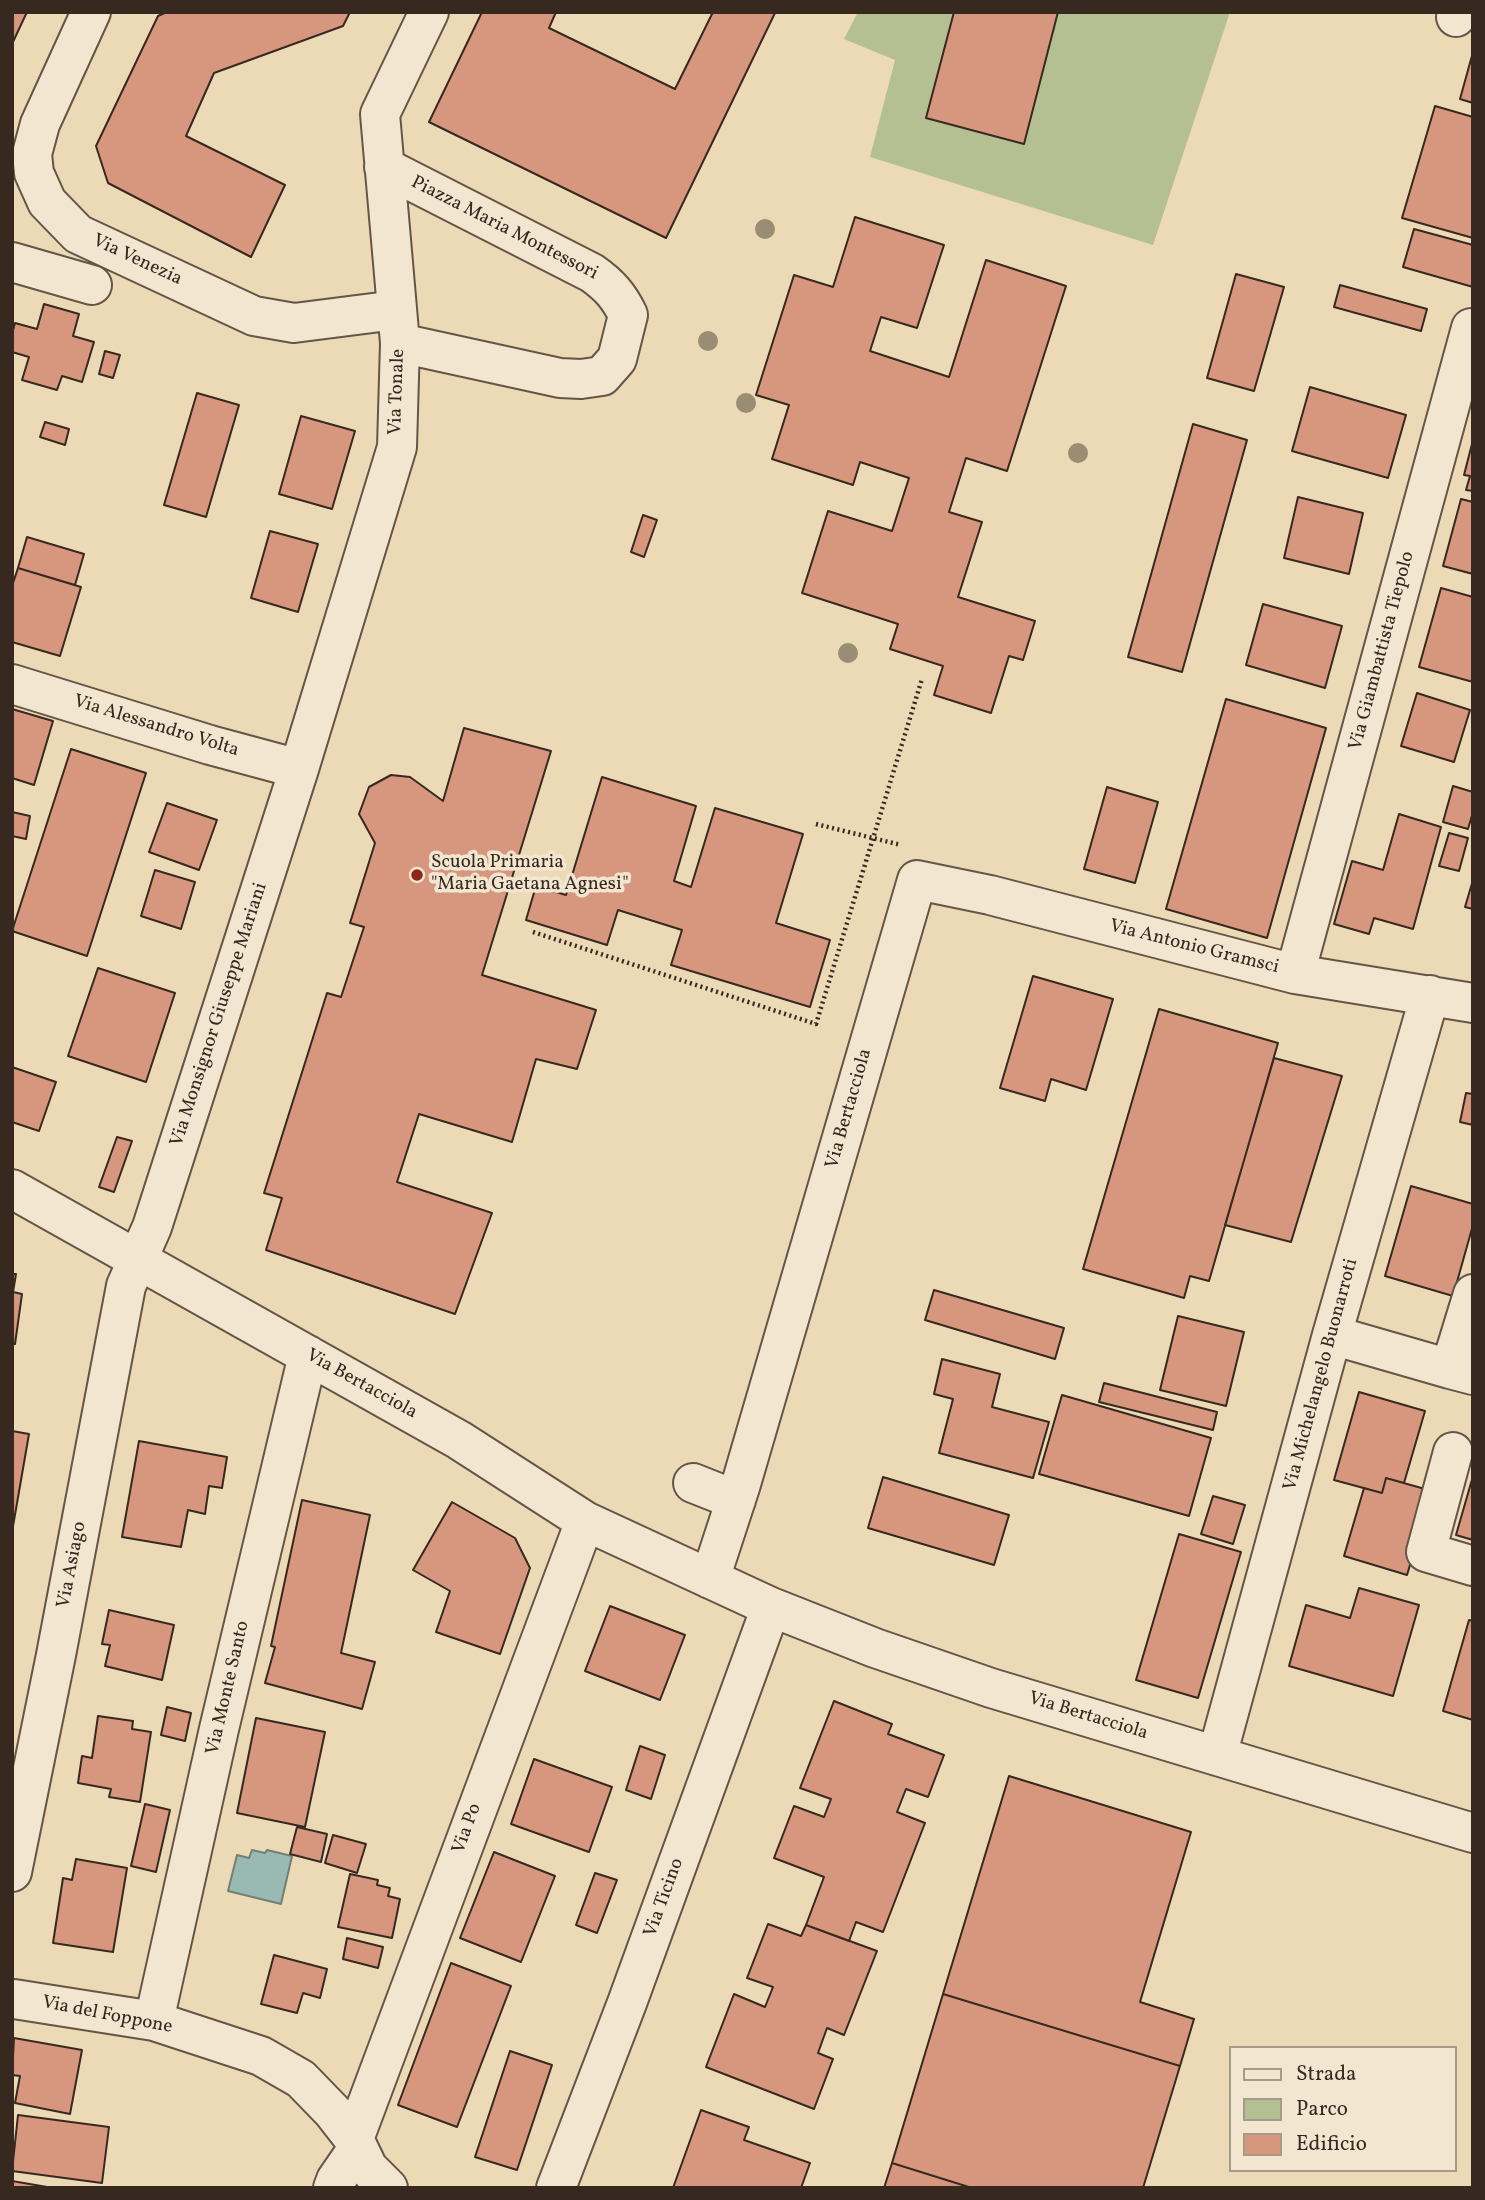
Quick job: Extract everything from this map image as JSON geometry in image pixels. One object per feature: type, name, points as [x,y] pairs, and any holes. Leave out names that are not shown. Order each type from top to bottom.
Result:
[{"type":"street","name":"Via Venezia","points":[[91,12],[40,124],[32,154],[34,173],[47,202],[78,234],[254,316],[294,323],[398,327]]},
{"type":"street","name":"Via Tonale","points":[[299,769],[397,447],[398,327],[380,114],[429,12]]},
{"type":"street","name":"Piazza Maria Montessori","points":[[384,167],[592,273],[607,284],[619,298],[628,315],[617,359],[602,376],[560,378],[398,327]]},
{"type":"street","points":[[14,268],[92,285]]},
{"type":"street","name":"Via Giambattista Tiepolo","points":[[1295,974],[1471,328]]},
{"type":"street","name":"Via Alessandro Volta","points":[[12,684],[210,745],[299,769]]},
{"type":"street","name":"Via Monsignor Giuseppe Mariani","points":[[137,1259],[152,1227],[299,769]]},
{"type":"street","name":"Via Antonio Gramsci","points":[[917,880],[990,895],[1295,974],[1355,986],[1473,1003]]},
{"type":"street","name":"Via Bertacciola","points":[[710,1579],[736,1500],[917,880]]},
{"type":"street","name":"Via Michelangelo Buonarroti","points":[[1217,1756],[1332,1335],[1430,995]]},
{"type":"street","name":"Via Bertacciola","points":[[12,1189],[459,1440],[585,1521],[771,1607],[876,1648],[991,1688],[1473,1833]]},
{"type":"street","name":"Via Asiago","points":[[12,1872],[126,1286],[137,1259]]},
{"type":"street","points":[[1332,1335],[1462,1372],[1473,1294]]},
{"type":"street","name":"Via Monte Santo","points":[[154,2021],[219,1729],[308,1355]]},
{"type":"street","points":[[1453,1452],[1426,1552],[1473,1566]]},
{"type":"street","points":[[693,1483],[736,1500]]},
{"type":"street","name":"Via Po","points":[[333,2188],[356,2144],[585,1521]]},
{"type":"street","name":"Via Ticino","points":[[556,2188],[627,2003],[771,1607]]},
{"type":"street","name":"Via del Foppone","points":[[13,1999],[154,2021],[261,2056],[301,2079],[333,2112],[356,2144],[368,2168],[388,2188]]},
{"type":"path","points":[[533,932],[816,1024],[922,679]]},
{"type":"green space","points":[[858,12],[1230,12],[1153,245],[870,157],[895,60],[844,39]]},
{"type":"water","points":[[252,1850],[265,1853],[267,1850],[292,1856],[281,1904],[228,1891],[237,1855],[249,1858]]},
{"type":"building","points":[[12,12],[27,12],[12,44]]},
{"type":"building","points":[[167,12],[350,12],[343,26],[214,73],[186,136],[285,185],[251,257],[108,183],[96,146],[158,16]]},
{"type":"building","points":[[482,12],[556,12],[549,28],[675,89],[713,12],[775,13],[666,238],[429,122]]},
{"type":"building","points":[[954,12],[1058,12],[1024,144],[926,118]]},
{"type":"building","points":[[1473,52],[1473,103],[1460,99]]},
{"type":"building","points":[[1435,106],[1473,117],[1473,238],[1402,218]]},
{"type":"building","points":[[855,217],[944,245],[917,328],[881,317],[870,351],[949,377],[986,260],[1066,286],[1007,471],[966,458],[949,512],[982,522],[958,597],[1035,621],[1023,660],[1009,656],[991,713],[934,695],[943,666],[890,649],[898,624],[802,593],[828,511],[892,531],[909,478],[860,462],[853,485],[772,459],[789,405],[756,395],[794,275],[833,287]]},
{"type":"building","points":[[1414,229],[1473,245],[1473,287],[1403,267]]},
{"type":"building","points":[[1236,274],[1284,287],[1254,391],[1207,378]]},
{"type":"building","points":[[1340,285],[1427,309],[1421,331],[1334,307]]},
{"type":"building","points":[[44,304],[79,314],[73,336],[94,342],[82,382],[62,376],[57,390],[22,380],[29,357],[12,352],[15,323],[37,329]]},
{"type":"building","points":[[105,351],[120,355],[113,378],[99,374]]},
{"type":"building","points":[[1310,387],[1406,415],[1388,478],[1292,451]]},
{"type":"building","points":[[197,393],[239,405],[206,517],[164,505]]},
{"type":"building","points":[[301,416],[355,431],[332,509],[279,494]]},
{"type":"building","points":[[45,422],[69,429],[65,445],[40,437]]},
{"type":"building","points":[[1193,424],[1247,440],[1182,672],[1128,657]]},
{"type":"building","points":[[1473,440],[1473,491],[1466,490],[1470,476],[1464,475]]},
{"type":"building","points":[[1298,497],[1363,513],[1349,574],[1284,558]]},
{"type":"building","points":[[1461,499],[1473,502],[1473,574],[1443,566]]},
{"type":"building","points":[[643,515],[657,520],[644,557],[631,552]]},
{"type":"building","points":[[270,531],[318,544],[298,612],[251,598]]},
{"type":"building","points":[[27,537],[84,554],[75,585],[18,568]]},
{"type":"building","points":[[18,568],[81,587],[60,656],[12,642],[12,586]]},
{"type":"building","points":[[1441,588],[1473,597],[1473,682],[1419,667]]},
{"type":"building","points":[[1263,604],[1342,626],[1325,688],[1246,665]]},
{"type":"building","points":[[1417,693],[1470,710],[1454,762],[1401,746]]},
{"type":"building","points":[[1226,699],[1326,728],[1267,938],[1166,909]]},
{"type":"building","points":[[12,709],[53,721],[34,785],[12,778]]},
{"type":"building","name":"Scuola Primaria \"Maria Gaetana Agnesi\"","points":[[464,728],[551,751],[482,975],[596,1010],[577,1069],[536,1059],[512,1142],[419,1114],[397,1182],[492,1213],[455,1314],[266,1250],[282,1198],[264,1193],[327,993],[341,997],[364,927],[350,923],[375,843],[359,814],[369,787],[391,775],[410,777],[443,801]]},
{"type":"building","points":[[71,749],[146,773],[87,956],[12,931]]},
{"type":"building","points":[[602,777],[696,806],[674,881],[691,887],[715,808],[803,834],[776,923],[830,940],[810,1007],[671,965],[682,930],[618,910],[607,945],[526,920],[536,886],[566,895]]},
{"type":"building","points":[[1453,786],[1473,792],[1473,812],[1468,829],[1443,822]]},
{"type":"building","points":[[1107,787],[1158,802],[1135,883],[1084,869]]},
{"type":"building","points":[[167,803],[217,820],[199,870],[149,852]]},
{"type":"building","points":[[12,812],[30,816],[26,839],[12,836]]},
{"type":"building","points":[[1399,814],[1441,827],[1413,929],[1374,918],[1369,934],[1334,924],[1352,861],[1383,870]]},
{"type":"building","points":[[1449,833],[1468,838],[1459,871],[1439,866]]},
{"type":"building","points":[[155,870],[195,882],[181,929],[141,916]]},
{"type":"building","points":[[1473,880],[1473,909],[1465,907]]},
{"type":"building","points":[[98,968],[175,993],[146,1082],[68,1056]]},
{"type":"building","points":[[1033,976],[1113,999],[1086,1090],[1051,1079],[1045,1101],[1000,1088]]},
{"type":"building","points":[[1159,1009],[1278,1043],[1209,1281],[1190,1276],[1184,1298],[1083,1269]]},
{"type":"building","points":[[1274,1058],[1342,1076],[1291,1242],[1225,1225]]},
{"type":"building","points":[[12,1067],[56,1082],[39,1131],[12,1122]]},
{"type":"building","points":[[1466,1093],[1473,1094],[1473,1125],[1460,1122]]},
{"type":"building","points":[[117,1137],[132,1141],[114,1192],[99,1187]]},
{"type":"building","points":[[1411,1186],[1473,1204],[1473,1225],[1453,1296],[1385,1276]]},
{"type":"building","points":[[12,1274],[16,1274],[13,1292],[22,1294],[15,1344],[12,1344]]},
{"type":"building","points":[[934,1290],[1064,1328],[1055,1359],[925,1320]]},
{"type":"building","points":[[1178,1316],[1244,1332],[1226,1406],[1160,1390]]},
{"type":"building","points":[[942,1359],[1000,1374],[992,1407],[1049,1422],[1033,1478],[939,1453],[953,1399],[934,1394]]},
{"type":"building","points":[[1104,1383],[1217,1412],[1213,1430],[1099,1402]]},
{"type":"building","points":[[1359,1392],[1425,1411],[1404,1483],[1386,1478],[1382,1493],[1334,1480]]},
{"type":"building","points":[[1062,1395],[1211,1438],[1189,1516],[1039,1474]]},
{"type":"building","points":[[12,1431],[29,1434],[12,1532]]},
{"type":"building","points":[[139,1441],[227,1457],[222,1488],[209,1486],[205,1514],[188,1510],[181,1547],[122,1537]]},
{"type":"building","points":[[1473,1476],[1473,1540],[1456,1535]]},
{"type":"building","points":[[883,1477],[1009,1515],[994,1565],[868,1528]]},
{"type":"building","points":[[1386,1478],[1432,1491],[1407,1575],[1344,1556],[1364,1488],[1382,1493]]},
{"type":"building","points":[[1213,1496],[1245,1505],[1233,1544],[1201,1534]]},
{"type":"building","points":[[302,1500],[370,1515],[341,1653],[375,1662],[362,1709],[265,1683],[275,1647],[271,1646]]},
{"type":"building","points":[[452,1502],[515,1538],[530,1568],[500,1654],[436,1632],[450,1591],[413,1570]]},
{"type":"building","points":[[1179,1534],[1241,1552],[1198,1698],[1136,1680]]},
{"type":"building","points":[[1359,1588],[1419,1605],[1393,1696],[1289,1666],[1306,1605],[1350,1618]]},
{"type":"building","points":[[610,1606],[685,1635],[660,1700],[585,1671]]},
{"type":"building","points":[[109,1610],[174,1625],[162,1680],[105,1666],[110,1645],[102,1644]]},
{"type":"building","points":[[1469,1620],[1473,1621],[1473,1720],[1443,1711]]},
{"type":"building","points":[[834,1701],[892,1724],[888,1734],[944,1755],[928,1797],[906,1789],[897,1812],[925,1823],[883,1932],[856,1922],[849,1941],[806,1925],[824,1877],[774,1858],[794,1806],[824,1817],[831,1799],[800,1788]]},
{"type":"building","points":[[167,1707],[191,1713],[185,1741],[161,1735]]},
{"type":"building","points":[[98,1716],[133,1721],[132,1729],[151,1732],[140,1802],[109,1797],[111,1789],[78,1783],[82,1756],[92,1758]]},
{"type":"building","points":[[256,1718],[325,1732],[305,1827],[237,1813]]},
{"type":"building","points":[[640,1746],[665,1755],[651,1799],[626,1790]]},
{"type":"building","points":[[534,1759],[612,1787],[589,1852],[511,1824]]},
{"type":"building","points":[[1009,1776],[1191,1832],[1140,2002],[1194,2019],[1180,2066],[943,1994]]},
{"type":"building","points":[[145,1804],[170,1810],[156,1872],[131,1866]]},
{"type":"building","points":[[297,1827],[327,1834],[321,1862],[290,1854]]},
{"type":"building","points":[[333,1835],[366,1844],[357,1873],[325,1863]]},
{"type":"building","points":[[494,1852],[555,1876],[521,1962],[460,1938]]},
{"type":"building","points":[[76,1859],[127,1868],[113,1952],[53,1943],[63,1878],[72,1880]]},
{"type":"building","points":[[595,1873],[617,1880],[597,1933],[576,1925]]},
{"type":"building","points":[[350,1874],[378,1880],[377,1885],[390,1888],[388,1896],[400,1899],[392,1938],[338,1927]]},
{"type":"building","points":[[768,1924],[801,1936],[806,1925],[877,1951],[844,2035],[827,2028],[818,2053],[833,2059],[814,2109],[706,2067],[734,1994],[765,2007],[773,1987],[747,1978]]},
{"type":"building","points":[[347,1938],[383,1947],[378,1968],[343,1959]]},
{"type":"building","points":[[274,1955],[327,1969],[320,1998],[303,1993],[297,2013],[261,2004]]},
{"type":"building","points":[[451,1963],[511,1986],[457,2127],[398,2105]]},
{"type":"building","points":[[943,1994],[1180,2066],[1143,2188],[972,2188],[892,2163]]},
{"type":"building","points":[[14,2038],[82,2050],[70,2114],[15,2103],[20,2076],[12,2075]]},
{"type":"building","points":[[510,2051],[552,2065],[517,2170],[475,2157]]},
{"type":"building","points":[[701,2110],[749,2127],[744,2140],[810,2163],[801,2188],[673,2188]]},
{"type":"building","points":[[18,2115],[109,2127],[102,2183],[12,2171]]},
{"type":"building","points":[[892,2163],[972,2188],[884,2188]]},
{"type":"building","points":[[12,2181],[53,2188],[12,2188]]},
{"type":"place","name":"Scuola Primaria \"Maria Gaetana Agnesi\"","points":[[417,875]]}]
